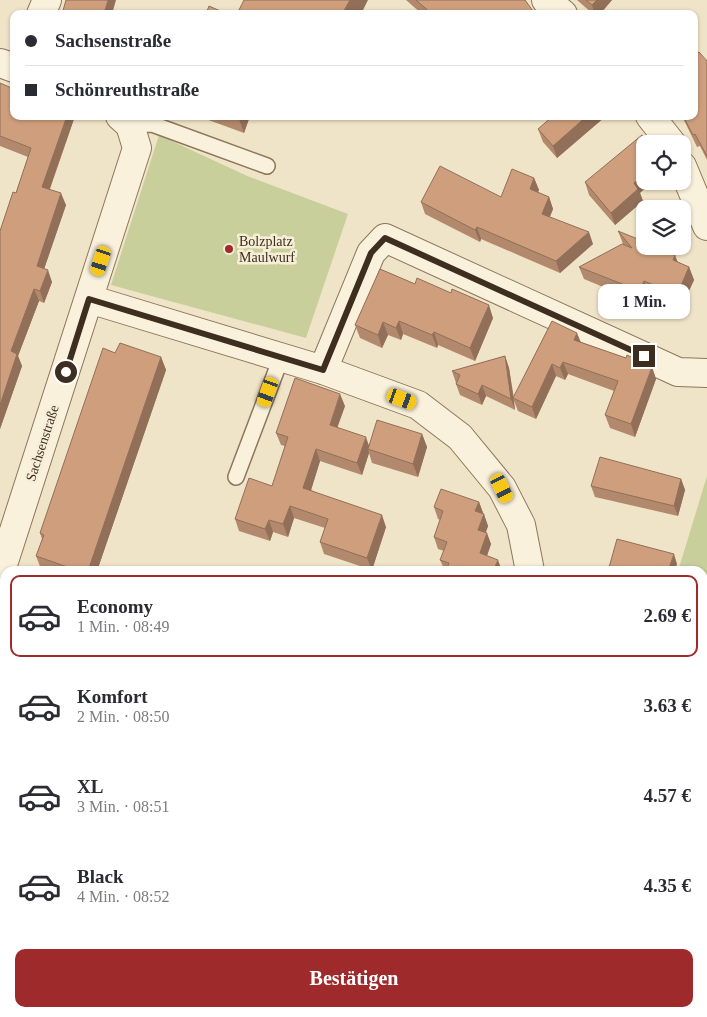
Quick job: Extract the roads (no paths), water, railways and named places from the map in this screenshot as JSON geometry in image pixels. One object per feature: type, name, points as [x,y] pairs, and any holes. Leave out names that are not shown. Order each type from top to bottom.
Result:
[{"type":"street","points":[[546,0],[558,10]]},
{"type":"street","points":[[653,120],[665,135]]},
{"type":"street","name":"Sachsenstraße","points":[[3,566],[137,148],[125,121]]},
{"type":"street","points":[[691,188],[707,226]]},
{"type":"street","points":[[323,370],[371,253],[385,238],[678,372],[707,373]]},
{"type":"street","points":[[89,299],[323,370],[418,405],[460,437],[502,488],[521,525],[529,566]]},
{"type":"lane","points":[[125,121],[152,124],[267,166]]},
{"type":"lane","points":[[236,478],[281,358]]},
{"type":"place","name":"Bolzplatz Maulwurf","points":[[229,249]]}]
